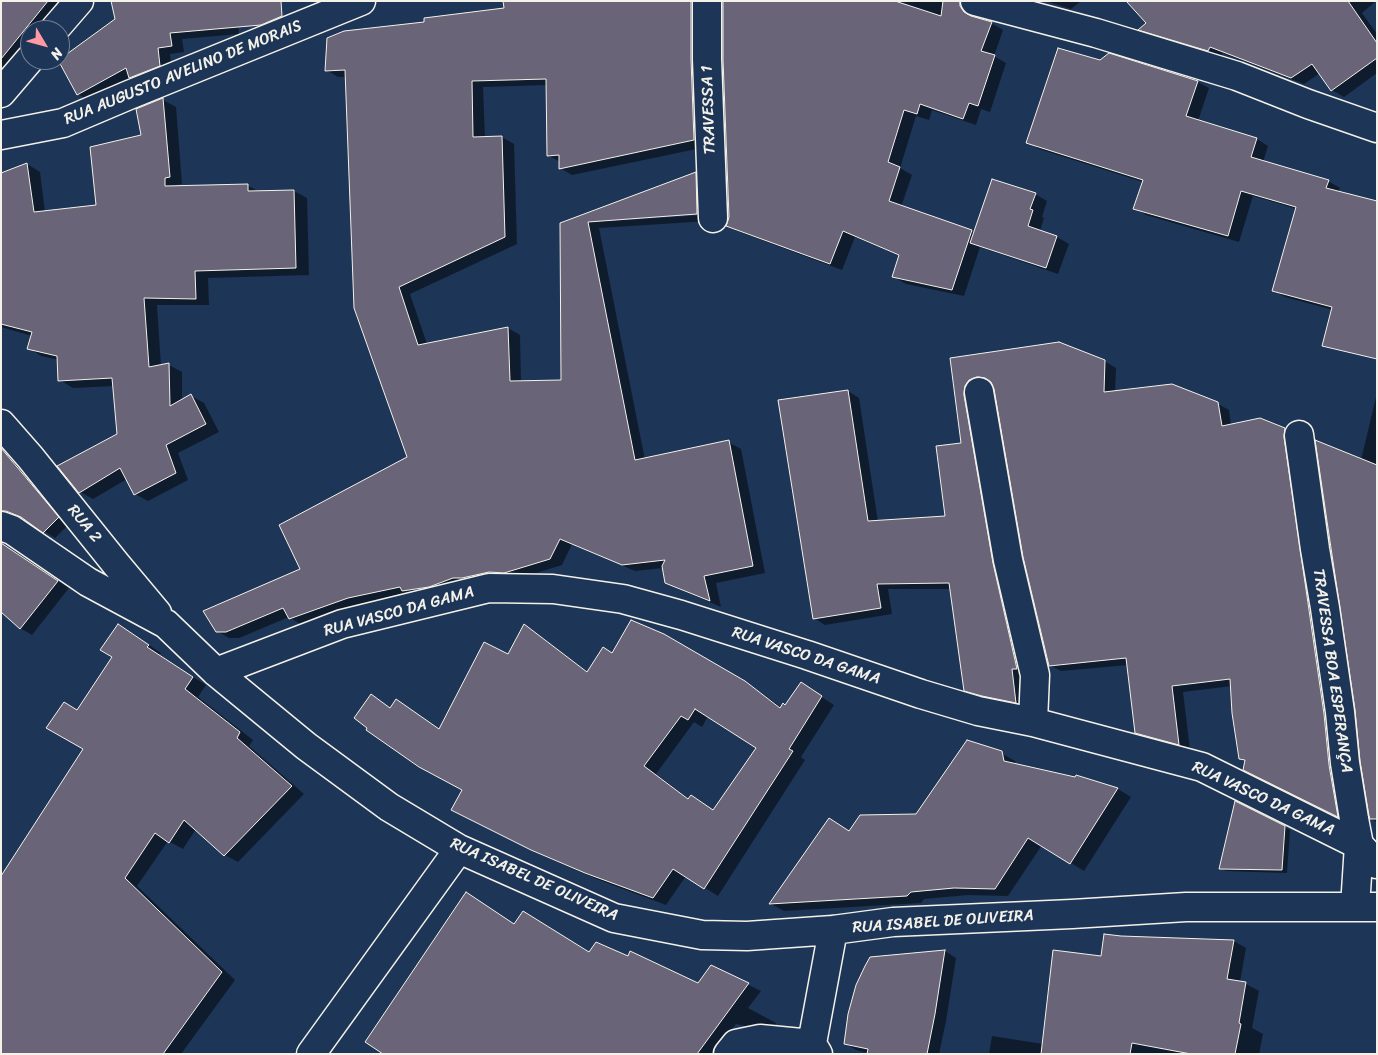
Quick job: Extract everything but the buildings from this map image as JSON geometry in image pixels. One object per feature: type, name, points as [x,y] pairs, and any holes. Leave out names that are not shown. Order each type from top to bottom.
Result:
[{"type":"street","points":[[63,20],[79,1]]},
{"type":"street","name":"RUA AUGUSTO AVELINO DE MORAIS","points":[[1,135],[63,123],[361,1]]},
{"type":"street","name":"TRAVESSA 1","points":[[707,1],[707,59],[714,218]]},
{"type":"street","points":[[975,1],[1096,33],[1237,76],[1308,104],[1377,128]]},
{"type":"street","points":[[1,93],[21,70]]},
{"type":"street","points":[[979,392],[1008,560],[1035,675],[1033,722]]},
{"type":"street","name":"RUA 2","points":[[1,424],[166,624]]},
{"type":"street","name":"TRAVESSA BOA ESPERANÇA","points":[[1300,435],[1354,819],[1368,855],[1366,907]]},
{"type":"street","name":"RUA ISABEL DE OLIVEIRA","points":[[1,526],[12,530],[88,582],[166,624],[216,672],[306,746],[389,807],[460,849],[614,918],[702,935],[747,936],[833,930],[893,922],[1072,914],[1186,906],[1366,907]]},
{"type":"street","name":"RUA VASCO DA GAMA","points":[[216,672],[342,624],[489,588],[553,589],[623,599],[681,615],[978,711],[1033,722],[1202,767],[1368,855]]},
{"type":"street","points":[[311,1054],[460,849]]},
{"type":"street","points":[[728,1054],[736,1044],[760,1039],[813,1050],[833,930]]}]
